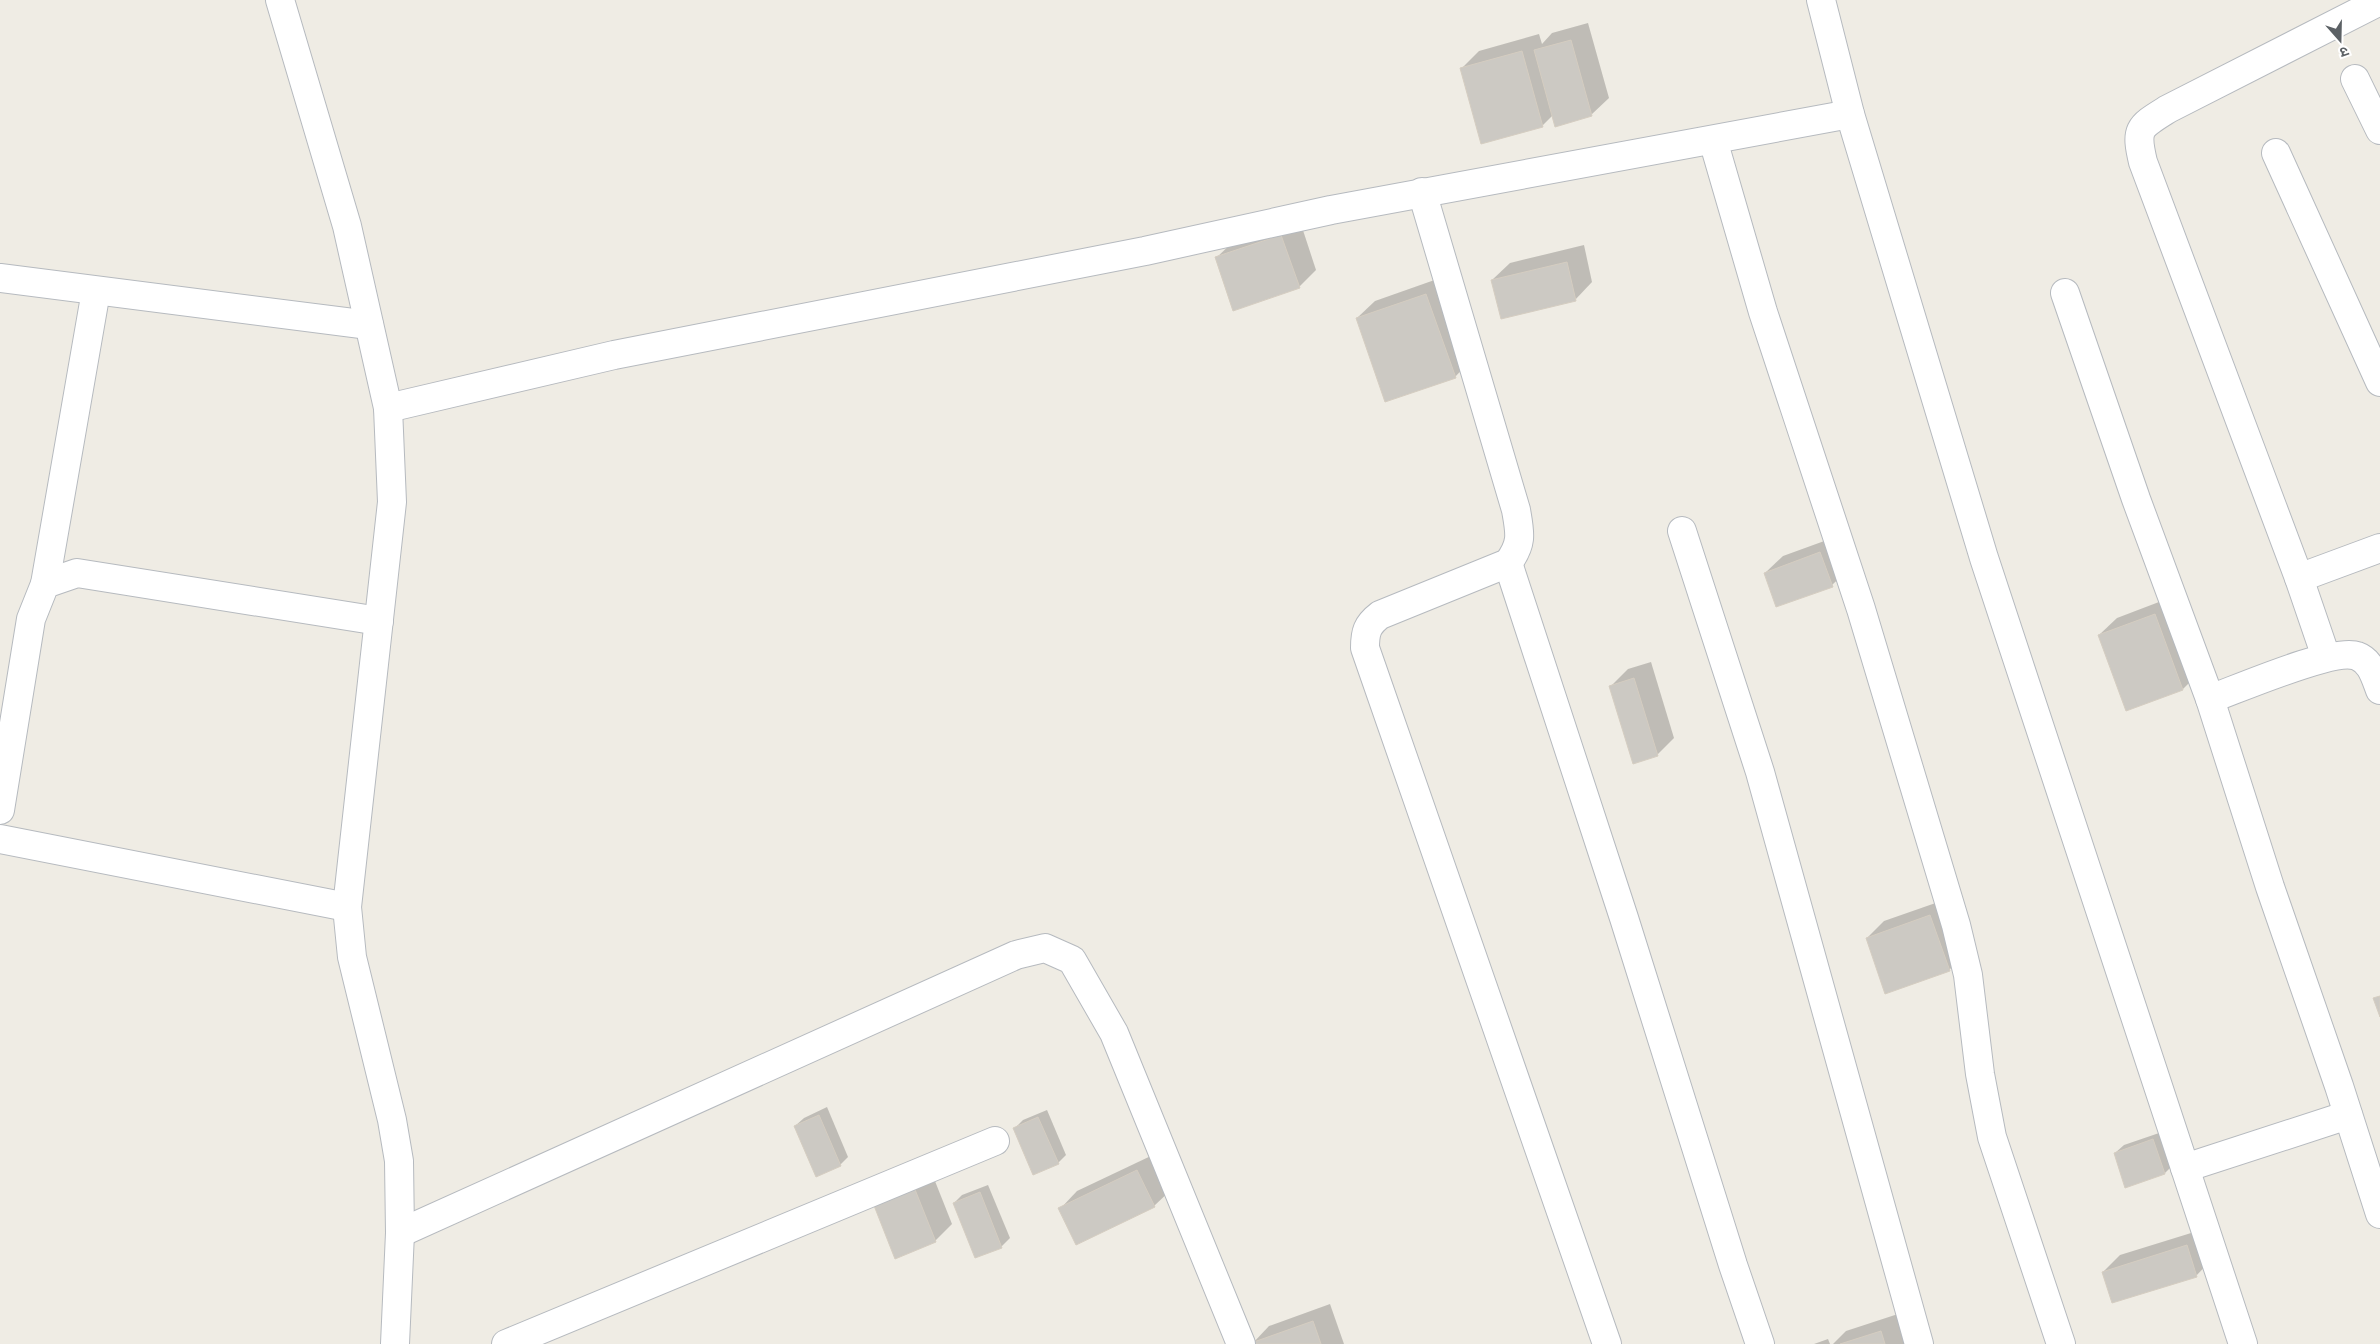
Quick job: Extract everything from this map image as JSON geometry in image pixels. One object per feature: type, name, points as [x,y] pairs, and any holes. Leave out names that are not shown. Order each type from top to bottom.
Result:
[{"type":"street","points":[[280,0],[347,226],[388,408],[392,502],[347,907],[352,957],[392,1120],[399,1161],[400,1233],[395,1344]]},
{"type":"street","points":[[1821,0],[1850,114],[1984,558],[2242,1344]]},
{"type":"street","points":[[2326,657],[2299,578],[2142,162],[2138,140],[2142,127],[2168,109],[2380,2]]},
{"type":"street","points":[[2355,79],[2380,130]]},
{"type":"street","points":[[388,408],[614,355],[1135,253],[1331,210],[1850,114]]},
{"type":"street","points":[[1713,140],[1763,312],[1861,609],[1956,925],[1968,975],[1980,1074],[1992,1137],[2061,1344]]},
{"type":"street","points":[[2276,152],[2380,382]]},
{"type":"street","points":[[1422,192],[1516,510],[1520,530],[1518,550],[1508,563],[1380,615],[1370,623],[1365,632],[1365,648],[1607,1344]]},
{"type":"street","points":[[0,278],[96,292],[370,325]]},
{"type":"street","points":[[0,810],[31,619],[45,584],[96,292]]},
{"type":"street","points":[[2065,293],[2136,499],[2210,699],[2270,888],[2380,1214]]},
{"type":"street","points":[[1682,531],[1760,772],[1919,1344]]},
{"type":"street","points":[[2299,578],[2380,548]]},
{"type":"street","points":[[1508,563],[1760,1344]]},
{"type":"street","points":[[45,584],[77,573],[379,621]]},
{"type":"street","points":[[2210,699],[2326,657],[2348,654],[2358,656],[2367,663],[2374,674],[2380,690]]},
{"type":"street","points":[[0,839],[347,907]]},
{"type":"street","points":[[400,1233],[1007,959],[1045,948],[1072,960],[1114,1033],[1241,1344]]},
{"type":"street","points":[[2185,1168],[2348,1115]]},
{"type":"street","points":[[506,1344],[995,1141]]},
{"type":"building","points":[[1571,40],[1592,116],[1555,127],[1534,50]]},
{"type":"building","points":[[1522,51],[1543,127],[1481,144],[1460,68]]},
{"type":"building","points":[[1281,235],[1300,288],[1233,311],[1215,257]]},
{"type":"building","points":[[1567,262],[1576,301],[1501,319],[1491,280]]},
{"type":"building","points":[[1426,294],[1456,378],[1385,402],[1356,318]]},
{"type":"building","points":[[1820,552],[1833,587],[1776,607],[1764,573]]},
{"type":"building","points":[[2155,614],[2183,690],[2126,711],[2098,635]]},
{"type":"building","points":[[1634,678],[1658,756],[1633,764],[1609,686]]},
{"type":"building","points":[[1930,915],[1950,971],[1885,994],[1866,938]]},
{"type":"building","points":[[2380,996],[2380,1017],[2373,998]]},
{"type":"building","points":[[819,1115],[841,1166],[816,1177],[794,1126]]},
{"type":"building","points":[[1038,1117],[1059,1164],[1033,1175],[1013,1128]]},
{"type":"building","points":[[2153,1139],[2165,1174],[2125,1188],[2114,1153]]},
{"type":"building","points":[[1137,1170],[1155,1207],[1076,1245],[1058,1208]]},
{"type":"building","points":[[914,1187],[936,1242],[895,1259],[873,1203]]},
{"type":"building","points":[[980,1192],[1002,1248],[975,1258],[953,1203]]},
{"type":"building","points":[[2187,1245],[2197,1277],[2112,1303],[2102,1272]]},
{"type":"building","points":[[1313,1321],[1321,1344],[1251,1344],[1251,1343]]},
{"type":"building","points":[[1881,1331],[1885,1344],[1840,1344]]}]
